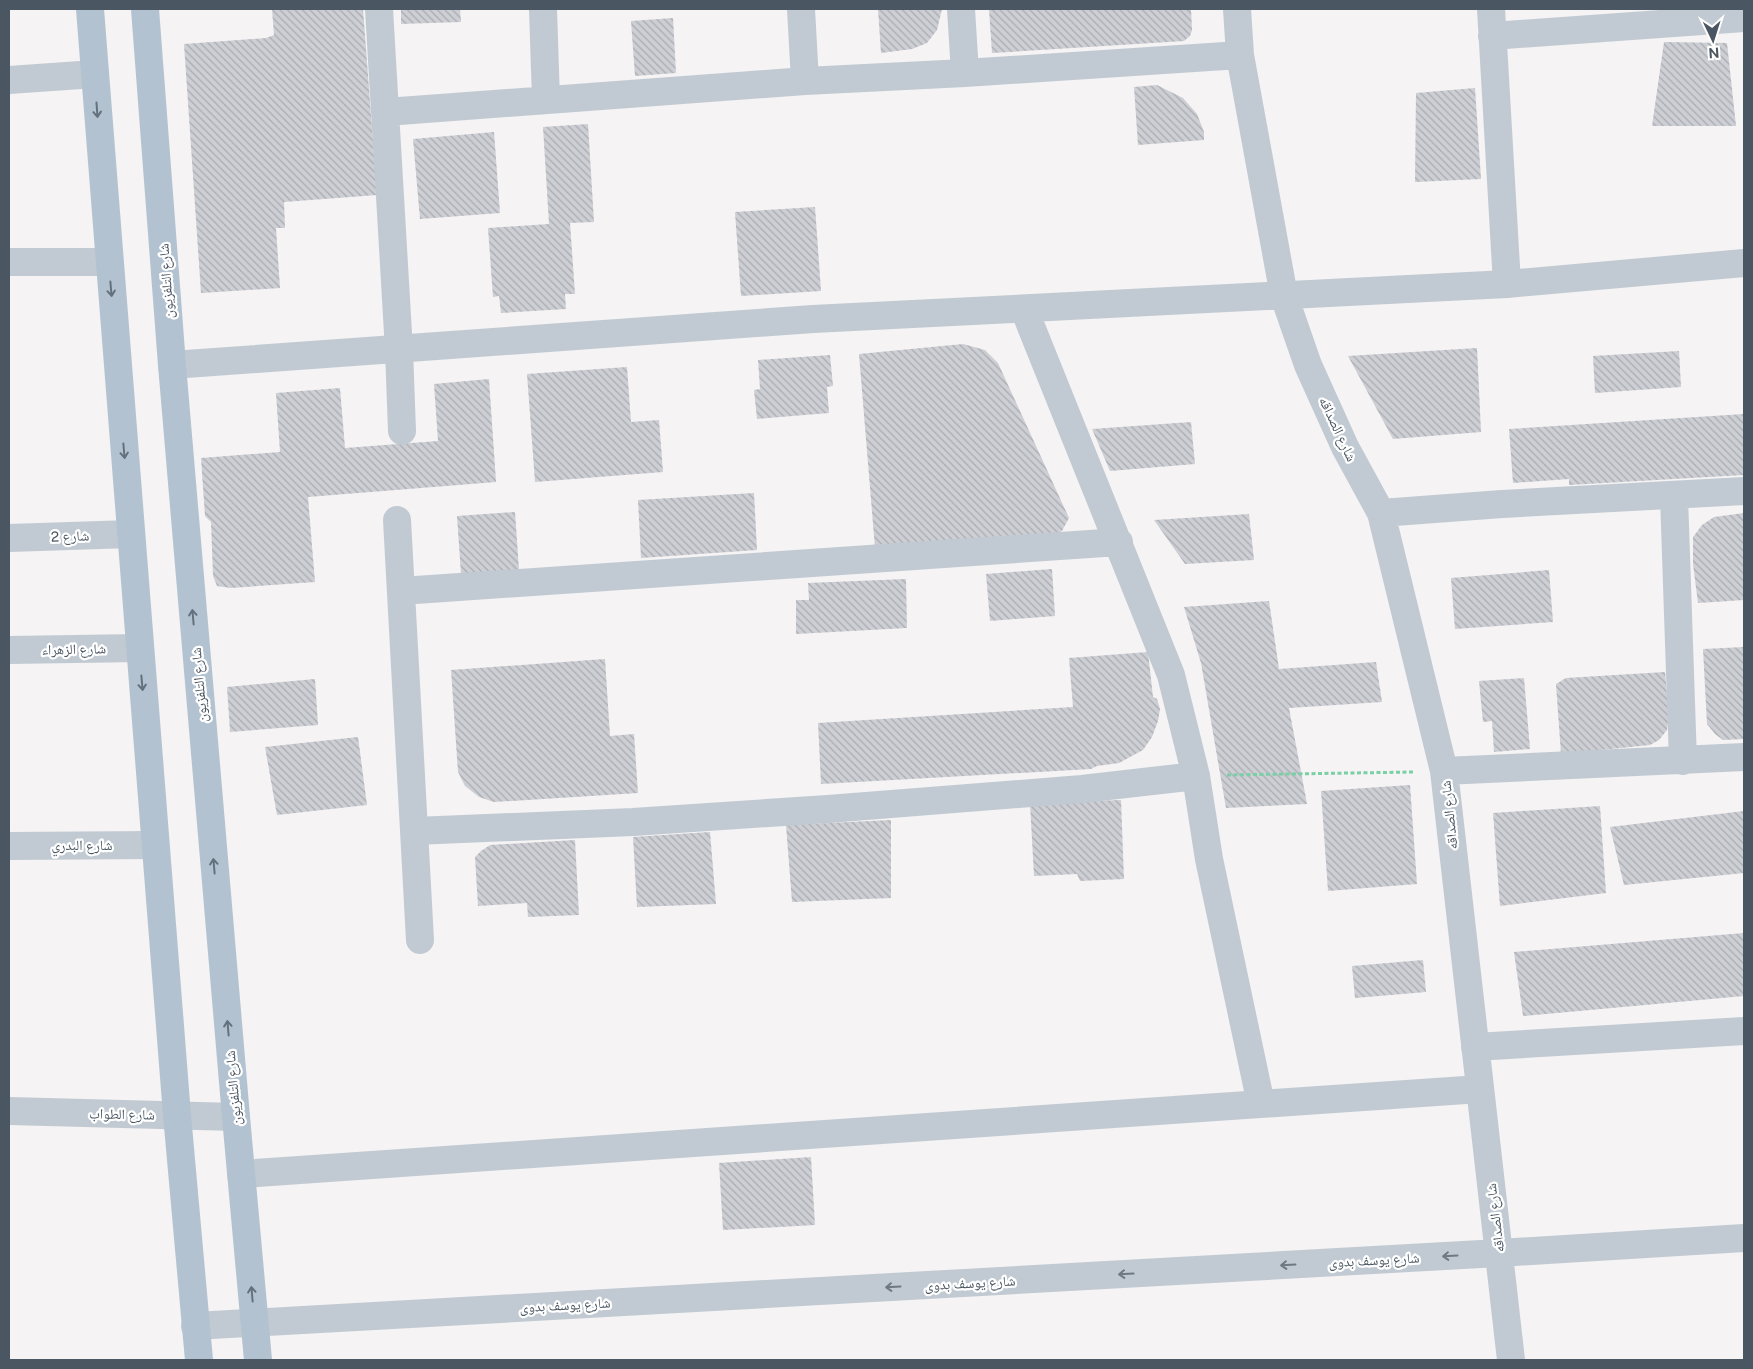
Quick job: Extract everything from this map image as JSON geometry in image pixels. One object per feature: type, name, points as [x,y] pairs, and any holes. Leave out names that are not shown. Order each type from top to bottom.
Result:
[{"type":"main road","points":[[90,9],[155,845],[199,1360]]},
{"type":"main road","name":"شارع التلفزيون","points":[[145,9],[172,366],[258,1360]]},
{"type":"street","points":[[379,9],[402,431]]},
{"type":"street","points":[[543,9],[546,100]]},
{"type":"street","points":[[801,9],[805,81]]},
{"type":"street","points":[[961,9],[965,73]]},
{"type":"street","name":"شارع الصداقه","points":[[1237,9],[1240,55],[1284,296],[1308,365],[1341,438],[1381,513],[1444,772],[1511,1360]]},
{"type":"street","points":[[1491,9],[1507,284]]},
{"type":"street","points":[[1492,36],[1744,18]]},
{"type":"street","points":[[386,112],[805,81],[965,73],[1240,55]]},
{"type":"street","points":[[9,80],[95,74]]},
{"type":"street","points":[[9,262],[109,262]]},
{"type":"street","points":[[172,366],[813,319],[1507,284],[1744,263]]},
{"type":"street","points":[[1024,309],[1171,675],[1196,776],[1210,859],[1261,1104]]},
{"type":"street","points":[[1381,513],[1502,504],[1744,491]]},
{"type":"street","points":[[1674,496],[1683,761]]},
{"type":"street","points":[[397,520],[420,940]]},
{"type":"street","name":"شارع 2","points":[[9,538],[131,534]]},
{"type":"street","points":[[401,591],[1119,542]]},
{"type":"street","name":"شارع الزهراء","points":[[9,650],[140,648]]},
{"type":"street","points":[[1444,772],[1744,757]]},
{"type":"street","points":[[415,831],[633,822],[828,809],[1082,789],[1196,776]]},
{"type":"street","name":"شارع البدري","points":[[9,846],[155,845]]},
{"type":"street","points":[[1475,1047],[1744,1031]]},
{"type":"street","points":[[241,1174],[1480,1089]]},
{"type":"street","name":"شارع الطواب","points":[[9,1111],[236,1117]]},
{"type":"street","name":"شارع يوسف بدوى","points":[[195,1326],[1744,1238]]},
{"type":"path","points":[[1196,776],[1444,772]]},
{"type":"building","points":[[272,9],[363,9],[377,195],[284,202],[285,228],[276,228],[280,288],[201,293],[184,44],[266,38],[274,35]]},
{"type":"building","points":[[401,9],[460,9],[461,22],[401,24]]},
{"type":"building","points":[[878,9],[942,9],[937,30],[927,43],[912,49],[881,53]]},
{"type":"building","points":[[989,9],[1191,9],[1192,30],[1190,36],[1184,41],[992,53]]},
{"type":"building","points":[[673,18],[676,73],[635,76],[631,21]]},
{"type":"building","points":[[1664,42],[1727,43],[1736,126],[1652,126]]},
{"type":"building","points":[[1157,85],[1183,98],[1197,114],[1204,132],[1204,140],[1138,145],[1134,87]]},
{"type":"building","points":[[1475,88],[1481,179],[1415,182],[1416,93]]},
{"type":"building","points":[[588,124],[594,222],[570,223],[575,294],[565,294],[566,309],[501,313],[499,296],[493,297],[488,228],[549,224],[543,127]]},
{"type":"building","points":[[494,132],[500,213],[420,219],[413,139]]},
{"type":"building","points":[[815,207],[821,291],[741,296],[735,212]]},
{"type":"building","points":[[963,344],[985,350],[998,363],[1069,518],[1062,531],[1053,536],[875,548],[859,354]]},
{"type":"building","points":[[1477,348],[1481,432],[1393,439],[1348,356]]},
{"type":"building","points":[[1679,351],[1681,387],[1595,393],[1593,356]]},
{"type":"building","points":[[830,355],[833,386],[827,387],[829,413],[757,419],[754,390],[760,389],[758,360]]},
{"type":"building","points":[[627,367],[631,422],[659,420],[663,472],[535,482],[527,374]]},
{"type":"building","points":[[489,379],[496,482],[308,497],[315,582],[231,588],[217,586],[213,576],[211,522],[205,516],[201,458],[280,452],[276,393],[340,388],[345,448],[438,441],[434,384]]},
{"type":"building","points":[[1744,414],[1744,475],[1569,485],[1569,479],[1513,483],[1509,429]]},
{"type":"building","points":[[1191,422],[1195,464],[1110,471],[1092,429]]},
{"type":"building","points":[[754,493],[757,550],[641,558],[638,500]]},
{"type":"building","points":[[515,512],[519,570],[461,574],[457,516]]},
{"type":"building","points":[[1744,513],[1744,600],[1698,603],[1693,564],[1693,537],[1702,525],[1714,517]]},
{"type":"building","points":[[1249,514],[1254,560],[1185,564],[1154,520]]},
{"type":"building","points":[[1052,569],[1055,616],[990,621],[986,574]]},
{"type":"building","points":[[1549,570],[1553,622],[1455,629],[1451,578]]},
{"type":"building","points":[[906,579],[907,628],[796,634],[796,600],[809,600],[808,583]]},
{"type":"building","points":[[1269,601],[1279,669],[1376,662],[1382,702],[1289,708],[1307,804],[1226,808],[1201,663],[1184,607]]},
{"type":"building","points":[[1744,647],[1744,739],[1723,740],[1707,724],[1703,649]]},
{"type":"building","points":[[1148,652],[1153,697],[1157,699],[1160,709],[1158,721],[1152,737],[1143,750],[1119,763],[1097,766],[1091,769],[821,784],[818,723],[1073,707],[1069,658]]},
{"type":"building","points":[[605,659],[610,736],[634,734],[638,793],[494,802],[479,797],[465,786],[458,772],[451,670]]},
{"type":"building","points":[[1665,672],[1668,706],[1670,707],[1667,730],[1659,740],[1650,745],[1561,754],[1556,684],[1566,678]]},
{"type":"building","points":[[1524,678],[1530,749],[1494,752],[1492,721],[1483,722],[1479,681]]},
{"type":"building","points":[[315,679],[318,725],[230,732],[227,687]]},
{"type":"building","points":[[358,737],[367,805],[277,815],[265,747]]},
{"type":"building","points":[[1410,785],[1417,884],[1328,891],[1321,791]]},
{"type":"building","points":[[1121,800],[1124,879],[1080,881],[1077,874],[1034,876],[1030,803]]},
{"type":"building","points":[[1600,806],[1606,893],[1500,906],[1493,813]]},
{"type":"building","points":[[1744,811],[1744,873],[1624,885],[1610,827]]},
{"type":"building","points":[[891,820],[891,898],[792,902],[786,825]]},
{"type":"building","points":[[710,832],[716,904],[637,907],[633,837]]},
{"type":"building","points":[[575,840],[579,915],[528,917],[527,903],[478,906],[475,857],[481,851],[490,845]]},
{"type":"building","points":[[1744,933],[1744,996],[1523,1016],[1514,952]]},
{"type":"building","points":[[1423,960],[1426,992],[1355,998],[1352,966]]},
{"type":"building","points":[[811,1157],[815,1225],[723,1230],[719,1163]]}]
